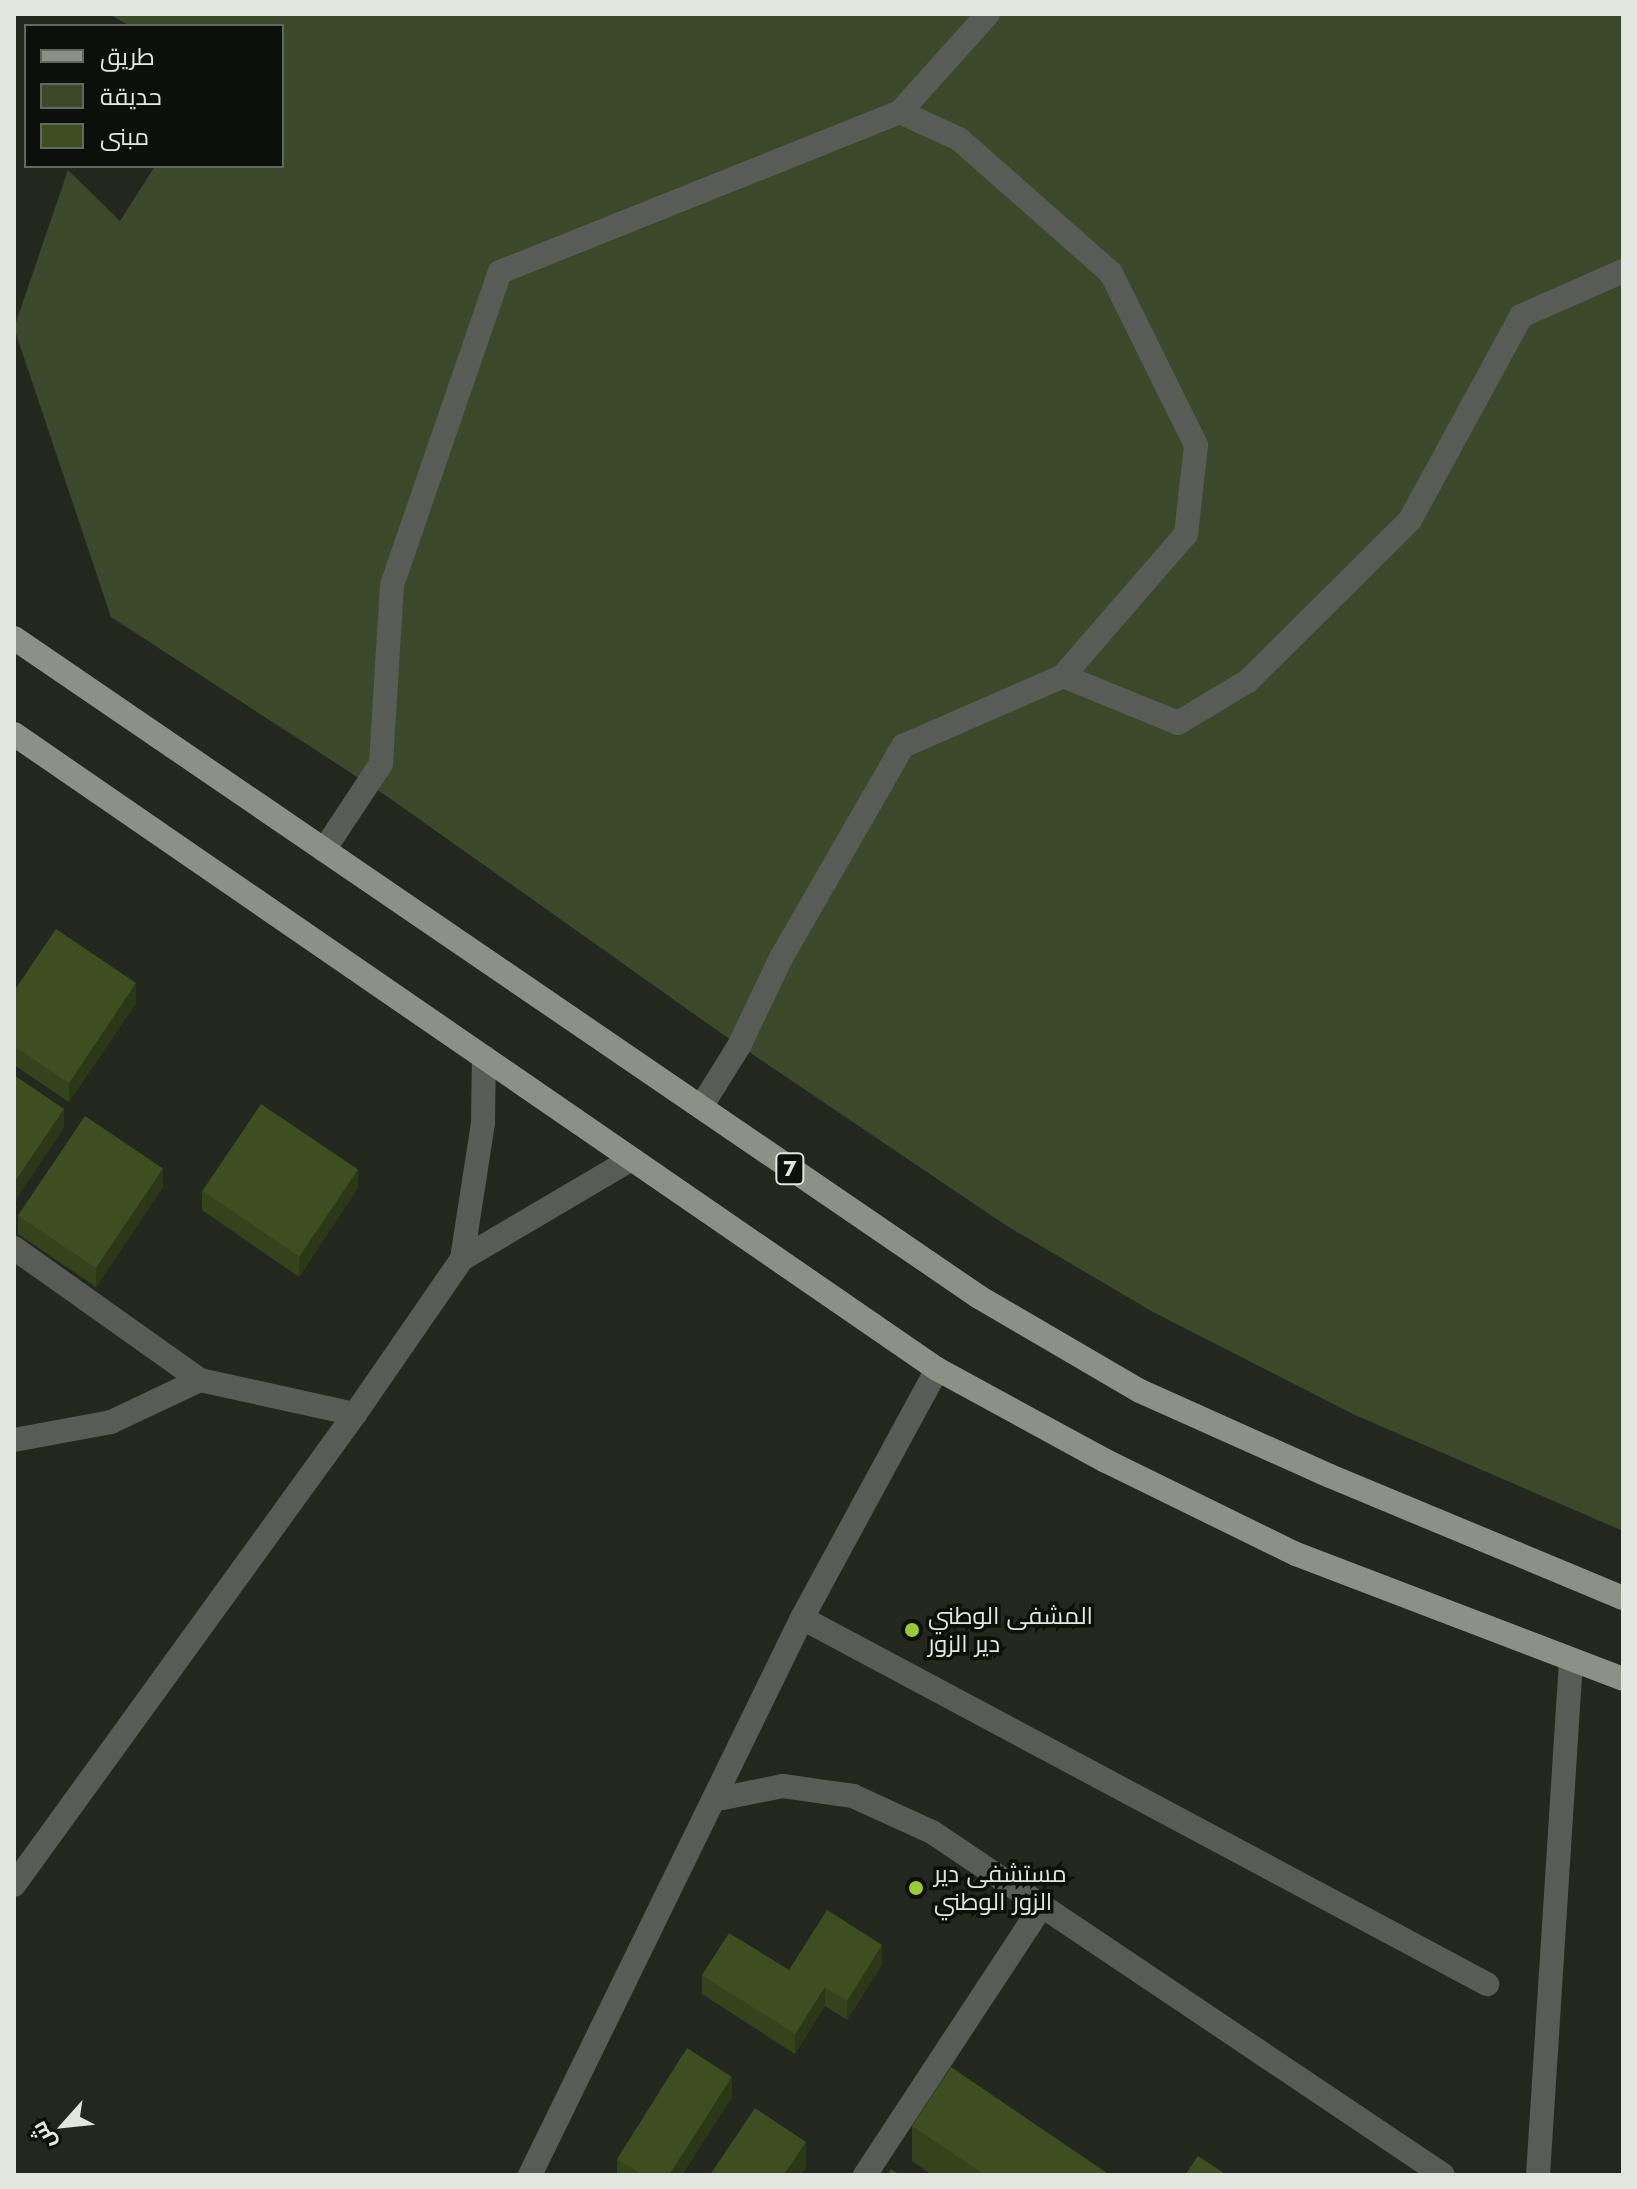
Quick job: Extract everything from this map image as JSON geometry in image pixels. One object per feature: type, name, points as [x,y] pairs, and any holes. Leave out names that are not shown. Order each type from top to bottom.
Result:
[{"type":"main road","name":"7","points":[[14,638],[979,1297],[1140,1391],[1330,1476],[1623,1598]]},
{"type":"main road","points":[[14,734],[937,1369],[1106,1461],[1296,1554],[1623,1679]]},
{"type":"street","points":[[324,850],[381,764],[392,585],[500,272],[900,112],[988,14]]},
{"type":"street","points":[[701,1107],[739,1046],[781,958],[903,746],[1063,676],[1186,534],[1196,445],[1111,273],[959,139],[900,112]]},
{"type":"street","points":[[1063,676],[1178,723],[1248,681],[1410,520],[1521,316],[1623,271]]},
{"type":"street","points":[[462,1259],[483,1123],[484,1057]]},
{"type":"street","points":[[14,1885],[355,1414],[462,1259],[632,1159]]},
{"type":"street","points":[[14,1248],[200,1380],[355,1414]]},
{"type":"street","points":[[530,2175],[802,1618],[937,1369]]},
{"type":"street","points":[[14,1440],[111,1422],[200,1380]]},
{"type":"street","points":[[802,1618],[1487,1984]]},
{"type":"street","points":[[1538,2175],[1571,1660]]},
{"type":"street","points":[[713,1800],[783,1786],[853,1796],[932,1832],[1443,2175]]},
{"type":"street","points":[[865,2175],[1042,1906]]},
{"type":"green space","points":[[109,14],[1623,14],[1623,1531],[1355,1415],[1153,1312],[1007,1226],[718,1031],[388,797],[111,617],[14,328],[68,170],[120,221],[154,168],[284,168],[284,24],[126,24]]},
{"type":"building","points":[[56,929],[136,983],[69,1083],[14,1046],[14,991]]},
{"type":"building","points":[[14,1075],[64,1109],[14,1183]]},
{"type":"building","points":[[261,1104],[358,1169],[299,1256],[202,1191]]},
{"type":"building","points":[[85,1116],[163,1169],[96,1268],[18,1215]]},
{"type":"building","points":[[827,1910],[882,1945],[847,2001],[825,1987],[795,2034],[702,1975],[729,1933],[789,1970]]},
{"type":"building","points":[[687,2048],[732,2077],[669,2175],[643,2175],[617,2159]]},
{"type":"building","points":[[951,2067],[1110,2175],[985,2175],[912,2126]]},
{"type":"building","points":[[755,2108],[806,2142],[784,2175],[710,2175]]},
{"type":"building","points":[[1198,2156],[1227,2175],[1185,2175]]},
{"type":"place","name":"المشفى الوطني دير الزور","points":[[912,1630]]},
{"type":"place","name":"مستشفى دير الزور الوطني","points":[[916,1888]]}]
